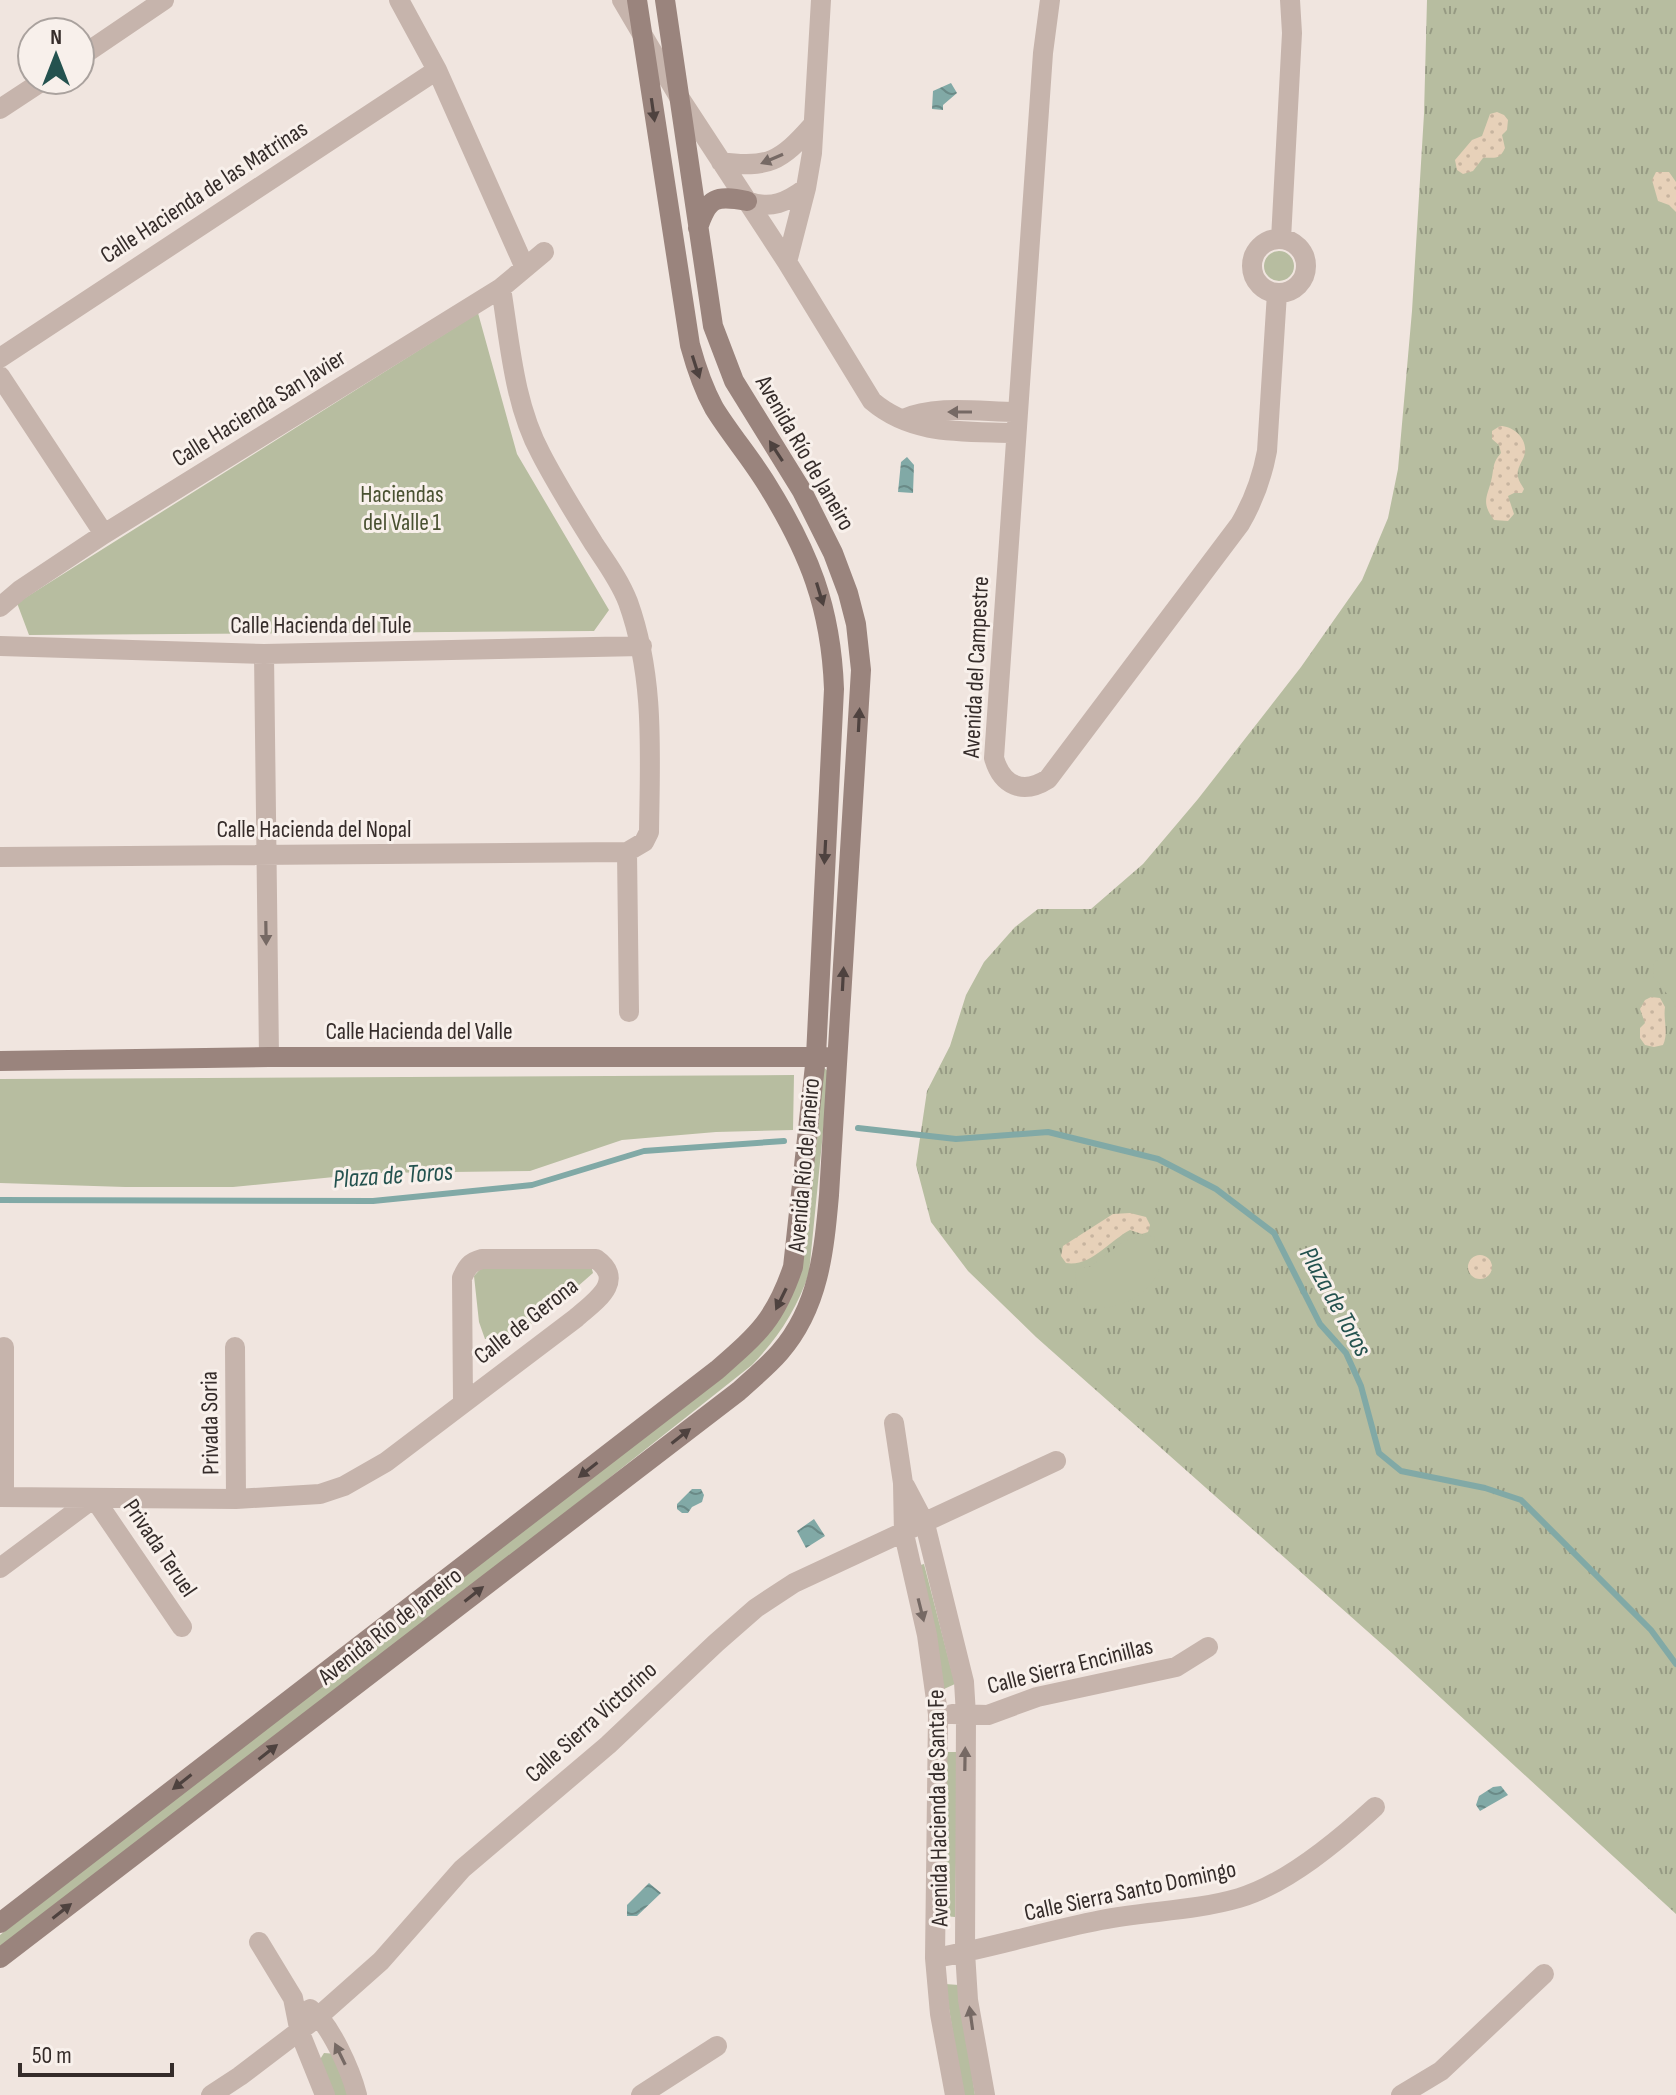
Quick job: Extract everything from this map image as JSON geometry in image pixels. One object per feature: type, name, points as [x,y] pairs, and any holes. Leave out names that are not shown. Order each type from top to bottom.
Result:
[{"type":"main road","name":"Avenida Río de Janeiro","points":[[0,1923],[705,1380],[761,1331],[784,1293],[795,1258],[816,1056],[834,689],[828,625],[810,564],[767,484],[714,408],[701,382],[690,345],[637,0]]},
{"type":"main road","name":"Avenida Río de Janeiro","points":[[0,1958],[739,1391],[781,1352],[802,1321],[813,1296],[823,1257],[838,1057],[861,670],[856,624],[848,593],[827,540],[802,491],[749,409],[724,359],[713,326],[665,0]]},
{"type":"main road","points":[[698,228],[704,208],[713,202],[728,198],[747,201]]},
{"type":"main road","name":"Calle Hacienda del Valle","points":[[0,1061],[269,1057],[838,1057]]},
{"type":"street","points":[[96,46],[164,0]]},
{"type":"street","points":[[399,0],[437,70],[525,268]]},
{"type":"street","points":[[622,0],[679,97],[787,262],[872,401],[890,415],[903,419],[931,412],[1016,423]]},
{"type":"street","points":[[787,262],[812,153],[821,0]]},
{"type":"street","name":"Avenida del Campestre","points":[[1050,0],[1043,53],[994,758],[998,772],[1009,783],[1024,788],[1048,779],[1240,524],[1253,502],[1267,451],[1277,293]]},
{"type":"street","points":[[1281,239],[1292,33],[1290,0]]},
{"type":"street","name":"Calle Hacienda de las Matrinas","points":[[0,358],[437,70]]},
{"type":"street","points":[[0,109],[20,96]]},
{"type":"street","points":[[721,162],[749,166],[774,159],[792,148],[812,126]]},
{"type":"street","points":[[747,201],[774,205],[791,199],[806,188]]},
{"type":"street","points":[[1273,239],[1281,239],[1296,244],[1307,264],[1298,285],[1284,293],[1277,293],[1261,286],[1252,264],[1258,248],[1273,239]]},
{"type":"street","name":"Calle Hacienda San Javier","points":[[0,607],[20,590],[104,534],[501,288],[544,252]]},
{"type":"street","points":[[501,288],[517,387],[528,423],[540,453],[627,599],[642,646],[649,689],[649,832],[644,842],[627,852],[629,1012]]},
{"type":"street","points":[[0,376],[104,534]]},
{"type":"street","name":"Calle Hacienda del Tule","points":[[0,646],[264,654],[642,646]]},
{"type":"street","points":[[264,654],[269,1057]]},
{"type":"street","name":"Calle Hacienda del Nopal","points":[[0,857],[627,852]]},
{"type":"street","name":"Calle de Gerona","points":[[2,1497],[236,1499],[320,1494],[344,1486],[386,1462],[463,1403],[601,1297],[607,1287],[608,1269],[604,1264],[596,1259],[482,1259],[466,1267],[462,1278],[463,1403]]},
{"type":"street","points":[[2,1497],[4,1347]]},
{"type":"street","name":"Privada Soria","points":[[235,1347],[236,1499]]},
{"type":"street","points":[[894,1423],[903,1483],[904,1534]]},
{"type":"street","name":"Calle Sierra Victorino","points":[[211,2095],[300,2033],[381,1961],[462,1869],[608,1745],[756,1608],[794,1583],[1056,1461]]},
{"type":"street","points":[[903,1483],[925,1524]]},
{"type":"street","points":[[0,1568],[94,1498]]},
{"type":"street","name":"Privada Teruel","points":[[94,1498],[182,1627]]},
{"type":"street","name":"Avenida Hacienda de Santa Fe","points":[[925,1524],[964,1682],[965,1952],[968,2000],[985,2095]]},
{"type":"street","name":"Avenida Hacienda de Santa Fe","points":[[904,1534],[927,1635],[938,1714],[935,1958],[940,2014],[955,2095]]},
{"type":"street","name":"Calle Sierra Encinillas","points":[[938,1714],[988,1715],[1037,1697],[1176,1667],[1208,1647]]},
{"type":"street","name":"Calle Sierra Santo Domingo","points":[[935,1958],[1103,1920],[1194,1908],[1242,1897],[1279,1880],[1325,1849],[1375,1807]]},
{"type":"street","points":[[259,1942],[293,1998],[300,2033],[325,2095]]},
{"type":"street","points":[[1401,2095],[1441,2071],[1544,1974]]},
{"type":"street","points":[[293,1998],[319,2016],[342,2058],[357,2095]]},
{"type":"street","points":[[641,2095],[717,2046]]},
{"type":"green space","points":[[1427,0],[1676,0],[1676,1914],[1393,1654],[1036,1337],[968,1271],[931,1222],[916,1165],[927,1091],[950,1046],[966,995],[984,962],[1015,927],[1038,909],[1091,909],[1143,864],[1301,667],[1362,580],[1388,518],[1398,469],[1412,311],[1424,114]]},
{"type":"green space","points":[[1279,251],[1290,255],[1294,266],[1290,277],[1279,281],[1268,277],[1264,266],[1268,255]]},
{"type":"green space","name":"Haciendas del Valle 1","points":[[478,313],[517,454],[609,610],[594,631],[29,635],[17,603]]},
{"type":"green space","points":[[1676,956],[1676,1010],[1653,976],[1654,962],[1662,957]]},
{"type":"green space","points":[[823,1067],[829,1072],[809,1273],[786,1322],[752,1365],[531,1540],[0,1947],[0,1935],[534,1520],[771,1330]]},
{"type":"green space","points":[[794,1075],[793,1130],[716,1132],[622,1140],[530,1171],[374,1173],[233,1187],[0,1183],[0,1079]]},
{"type":"green space","points":[[1146,1235],[1155,1237],[1151,1254],[1161,1264],[1150,1285],[1123,1303],[1088,1309],[1078,1299],[1075,1270],[1091,1266],[1124,1241]]},
{"type":"green space","points":[[571,1249],[589,1258],[593,1273],[511,1339],[485,1339],[479,1322],[474,1276],[493,1255]]},
{"type":"green space","points":[[924,1564],[955,1684],[944,1689],[914,1567]]},
{"type":"green space","points":[[943,1752],[958,1752],[955,1917],[943,1916]]},
{"type":"green space","points":[[945,1984],[959,1985],[975,2095],[963,2095]]},
{"type":"green space","points":[[324,2053],[337,2054],[352,2095],[332,2095],[319,2061]]},
{"type":"sand","points":[[1497,112],[1508,120],[1507,130],[1502,135],[1503,152],[1496,158],[1483,158],[1473,171],[1463,174],[1457,170],[1455,160],[1472,140],[1482,136],[1490,114]]},
{"type":"sand","points":[[1656,172],[1669,172],[1676,182],[1676,212],[1658,201],[1652,180]]},
{"type":"sand","points":[[1500,426],[1518,434],[1525,447],[1518,473],[1524,489],[1522,493],[1508,496],[1514,514],[1508,521],[1494,520],[1486,503],[1494,464],[1501,453],[1499,445],[1492,439],[1492,431]]},
{"type":"sand","points":[[1651,997],[1660,998],[1665,1007],[1665,1040],[1663,1045],[1654,1047],[1645,1045],[1640,1038],[1640,1028],[1645,1023],[1640,1009]]},
{"type":"sand","points":[[1130,1213],[1146,1217],[1150,1225],[1148,1232],[1142,1234],[1130,1230],[1084,1261],[1066,1263],[1061,1256],[1063,1246],[1113,1214]]},
{"type":"sand","points":[[1480,1255],[1488,1259],[1492,1267],[1488,1275],[1480,1279],[1472,1275],[1468,1267],[1472,1259]]},
{"type":"water","points":[[951,83],[957,93],[943,105],[943,110],[932,109],[933,91]]},
{"type":"water","points":[[907,457],[914,465],[913,493],[898,492],[901,462]]},
{"type":"water","points":[[692,1489],[701,1489],[704,1495],[702,1502],[688,1513],[682,1513],[677,1509],[677,1504]]},
{"type":"water","points":[[814,1519],[825,1536],[806,1548],[797,1531]]},
{"type":"water","points":[[1501,1786],[1508,1795],[1480,1811],[1476,1805],[1479,1796],[1493,1787]]},
{"type":"water","points":[[649,1883],[661,1893],[637,1916],[627,1916],[627,1905]]},
{"type":"waterway","name":"Plaza de Toros","points":[[858,1128],[956,1139],[1048,1132],[1158,1159],[1216,1189],[1274,1233],[1320,1324],[1346,1353],[1361,1386],[1379,1453],[1401,1471],[1485,1488],[1521,1500],[1651,1630],[1676,1664]]},
{"type":"waterway","name":"Plaza de Toros","points":[[0,1200],[373,1201],[532,1185],[644,1151],[784,1141]]}]
